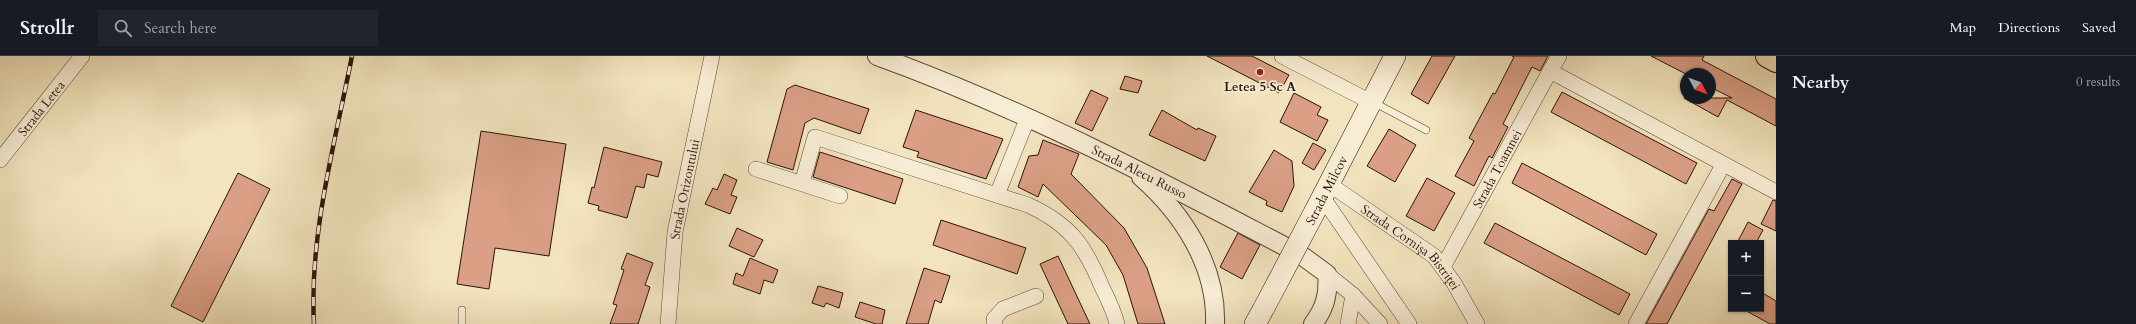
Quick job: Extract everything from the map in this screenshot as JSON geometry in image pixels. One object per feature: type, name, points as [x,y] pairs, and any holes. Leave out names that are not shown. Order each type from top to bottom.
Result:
[{"type":"main road","name":"Strada Milcov","points":[[1260,315],[1395,56]]},
{"type":"main road","points":[[1767,56],[1776,61]]},
{"type":"street","name":"Strada Letea","points":[[0,160],[82,56]]},
{"type":"street","name":"Strada Orizontului","points":[[668,324],[675,232],[712,56]]},
{"type":"street","name":"Strada Alecu Russo","points":[[877,56],[1028,117],[1124,162],[1301,255],[1353,296],[1380,324]]},
{"type":"street","points":[[1282,56],[1371,102]]},
{"type":"street","name":"Strada Toamnei","points":[[1443,267],[1559,56]]},
{"type":"street","points":[[1550,71],[1723,165],[1776,192]]},
{"type":"street","points":[[997,195],[1028,117]]},
{"type":"street","points":[[802,183],[815,137],[997,195],[1046,213],[1061,223],[1075,237],[1088,254],[1117,324]]},
{"type":"street","points":[[1124,162],[1150,186],[1171,209],[1191,236],[1205,265],[1213,292],[1215,324]]},
{"type":"street","points":[[1636,324],[1723,165]]},
{"type":"street","points":[[756,170],[840,196]]},
{"type":"street","points":[[1322,198],[1408,324]]},
{"type":"street","name":"Strada Cornișa Bistriței","points":[[1322,198],[1423,248],[1443,267],[1454,283],[1477,324]]},
{"type":"street","points":[[1313,324],[1325,305],[1328,290],[1327,274]]},
{"type":"street","points":[[995,324],[994,319],[1003,309],[1036,296]]},
{"type":"street","points":[[1348,324],[1353,296]]},
{"type":"lane","points":[[1371,102],[1426,130]]},
{"type":"lane","points":[[462,310],[462,324]]},
{"type":"building","name":"Letea 5 Sc A","points":[[1207,56],[1252,56],[1289,75],[1279,93]]},
{"type":"building","points":[[1432,56],[1455,56],[1428,104],[1411,94]]},
{"type":"building","points":[[1512,56],[1548,56],[1540,71],[1532,67],[1503,124],[1508,127],[1492,158],[1489,156],[1474,186],[1455,176],[1474,141],[1469,138],[1493,93],[1495,94],[1514,57]]},
{"type":"building","points":[[1651,56],[1704,56],[1702,60],[1776,99],[1776,126],[1727,100],[1718,117],[1695,104],[1716,104],[1716,98],[1732,98],[1716,90],[1716,68],[1680,68],[1680,71]]},
{"type":"building","points":[[1125,76],[1142,81],[1138,93],[1120,89]]},
{"type":"building","points":[[795,85],[869,109],[860,134],[814,118],[805,123],[793,170],[767,162],[787,89]]},
{"type":"building","points":[[1091,90],[1108,98],[1092,131],[1075,123]]},
{"type":"building","points":[[1562,92],[1697,163],[1686,184],[1551,112]]},
{"type":"building","points":[[1294,93],[1321,107],[1317,115],[1328,120],[1317,141],[1280,122]]},
{"type":"building","points":[[916,110],[1003,139],[986,179],[917,157],[919,152],[903,147]]},
{"type":"building","points":[[1162,110],[1197,130],[1198,128],[1216,136],[1205,161],[1149,135]]},
{"type":"building","points":[[1389,129],[1416,145],[1395,182],[1367,166]]},
{"type":"building","points":[[481,131],[566,144],[549,256],[495,248],[489,289],[457,284]]},
{"type":"building","points":[[1043,140],[1079,154],[1071,174],[1124,228],[1147,268],[1165,324],[1138,324],[1123,275],[1106,245],[1043,184],[1038,197],[1018,187],[1029,156],[1038,155]]},
{"type":"building","points":[[1313,143],[1326,150],[1314,170],[1302,163]]},
{"type":"building","points":[[604,147],[662,162],[658,177],[647,174],[644,188],[636,186],[627,218],[598,210],[599,206],[588,203],[592,187],[594,188]]},
{"type":"building","points":[[1274,150],[1292,161],[1294,186],[1282,212],[1266,205],[1267,201],[1249,192]]},
{"type":"building","points":[[820,152],[903,179],[895,204],[813,177]]},
{"type":"building","points":[[1522,163],[1657,234],[1646,255],[1512,183]]},
{"type":"building","points":[[238,173],[270,189],[203,322],[171,306]]},
{"type":"building","points":[[724,174],[737,180],[731,195],[737,197],[730,214],[705,204],[713,188],[717,190]]},
{"type":"building","points":[[1427,178],[1455,193],[1434,231],[1406,216]]},
{"type":"building","points":[[1732,179],[1742,184],[1667,324],[1646,324],[1709,209],[1714,211]]},
{"type":"building","points":[[1773,200],[1776,201],[1776,231],[1761,224]]},
{"type":"building","points":[[941,220],[1026,248],[1017,274],[933,245]]},
{"type":"building","points":[[1748,222],[1763,230],[1758,240],[1739,240]]},
{"type":"building","points":[[1495,223],[1630,294],[1619,315],[1484,243]]},
{"type":"building","points":[[737,228],[763,240],[754,257],[729,246]]},
{"type":"building","points":[[1238,233],[1260,245],[1242,279],[1220,267]]},
{"type":"building","points":[[627,253],[653,263],[645,285],[650,287],[638,324],[610,324],[617,305],[613,304],[624,270],[621,269]]},
{"type":"building","points":[[1058,256],[1090,324],[1068,324],[1040,264]]},
{"type":"building","points":[[750,258],[778,270],[773,283],[764,280],[760,294],[733,284],[736,273],[743,276]]},
{"type":"building","points":[[924,268],[950,276],[941,303],[935,300],[928,324],[906,324]]},
{"type":"building","points":[[818,286],[843,293],[839,308],[826,303],[824,307],[812,303]]},
{"type":"building","points":[[1764,294],[1776,301],[1776,324],[1770,324],[1748,312],[1764,312]]},
{"type":"building","points":[[860,302],[885,310],[882,324],[876,324],[855,317]]},
{"type":"railway","points":[[314,324],[315,257],[319,223],[331,156],[352,56]]},
{"type":"place","name":"Letea 5 Sc A","points":[[1260,72]]}]
